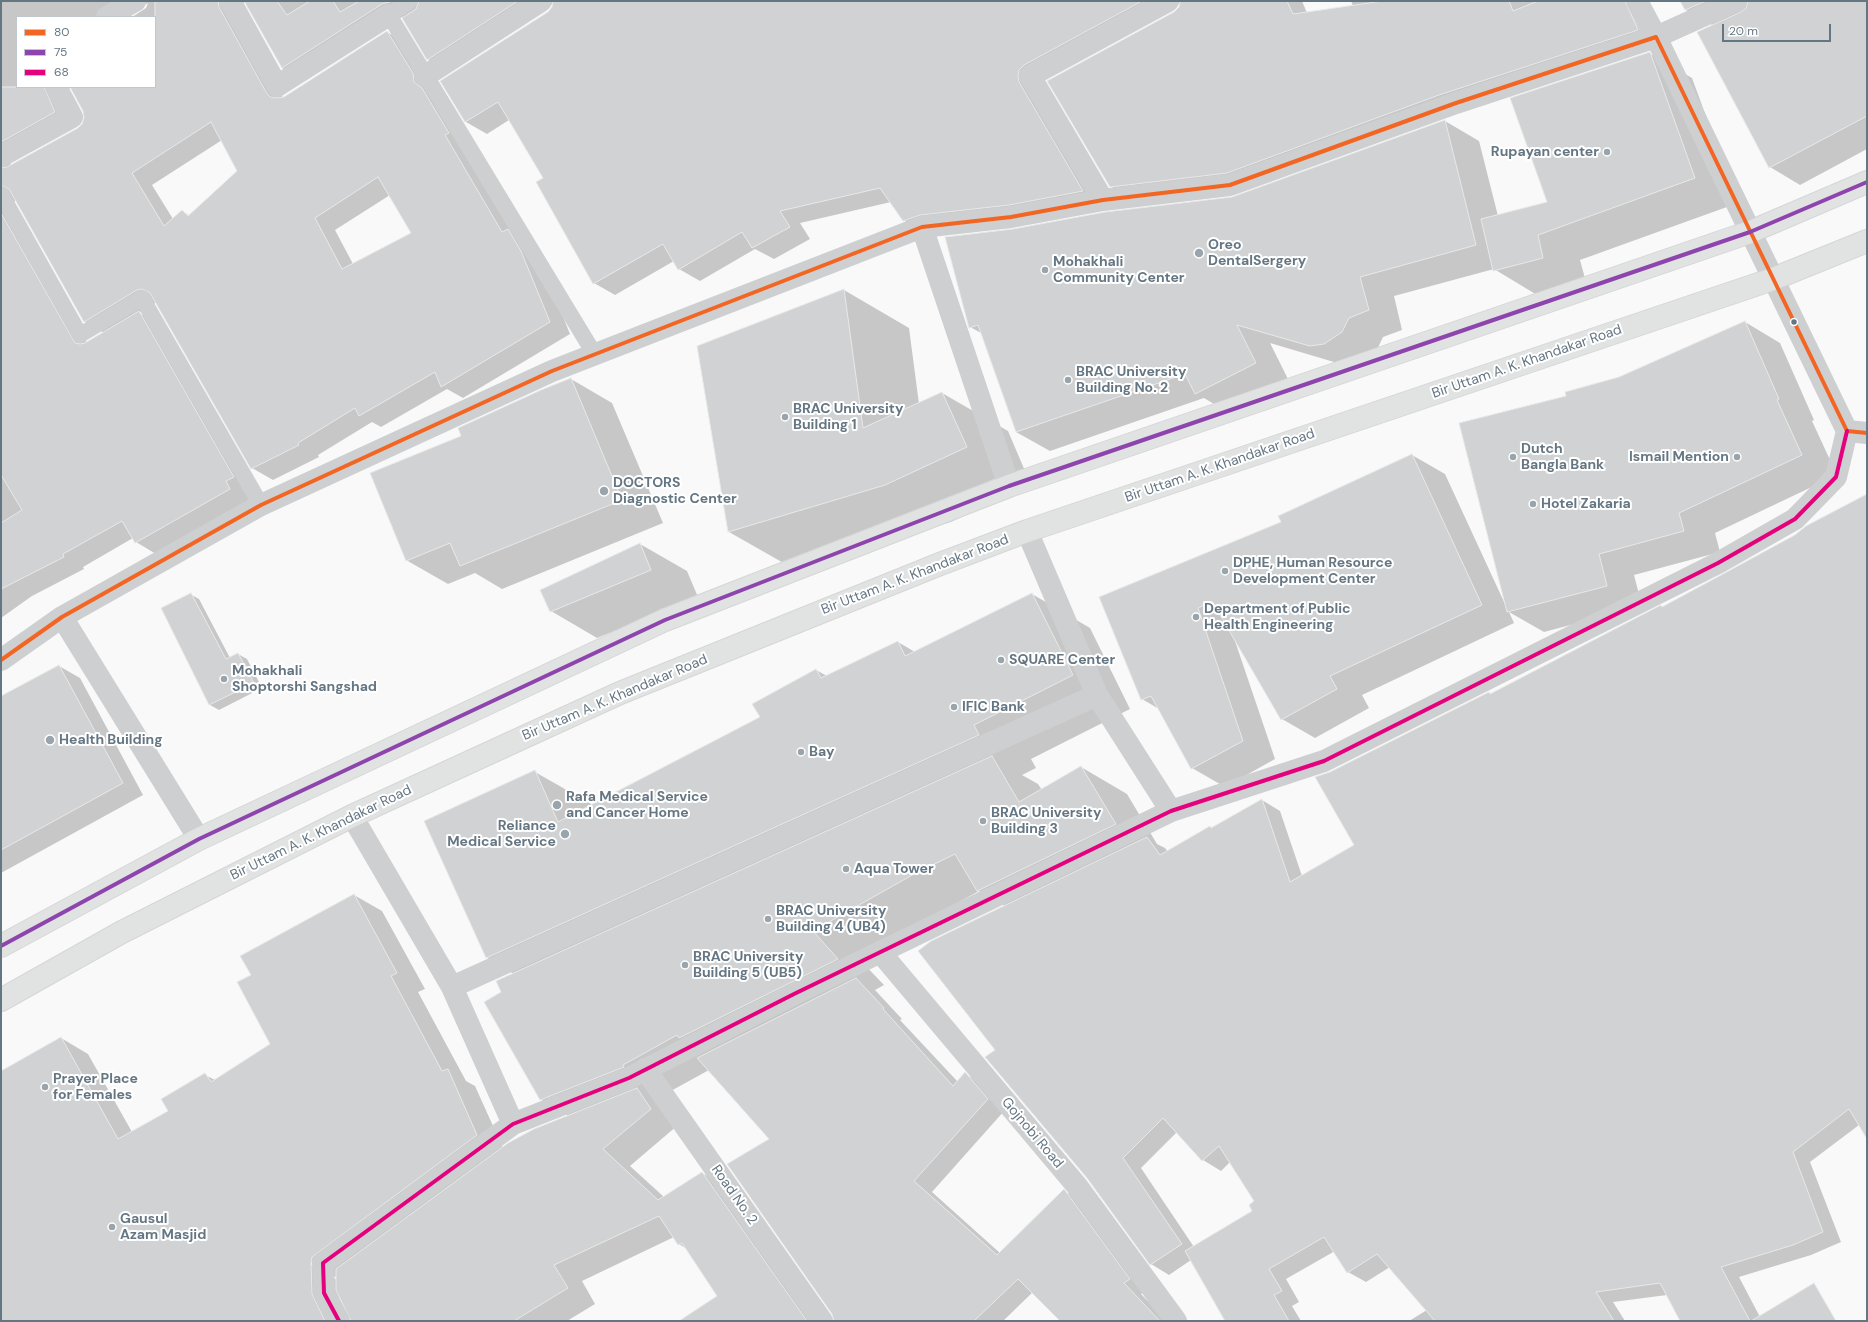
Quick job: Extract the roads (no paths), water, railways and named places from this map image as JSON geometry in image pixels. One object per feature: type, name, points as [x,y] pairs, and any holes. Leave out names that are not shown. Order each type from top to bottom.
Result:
[{"type":"main road","points":[[1,946],[199,839],[665,620],[1008,486],[1750,232],[1867,182]]},
{"type":"main road","name":"Bir Uttam A. K. Khandakar Road","points":[[1,1000],[122,932],[352,816],[620,693],[940,564],[1027,531],[1773,279],[1867,241]]},
{"type":"street","points":[[109,16],[135,1]]},
{"type":"street","points":[[230,1],[277,86],[389,15]]},
{"type":"street","points":[[426,76],[541,1]]},
{"type":"street","points":[[1102,200],[1030,76],[1168,1]]},
{"type":"street","points":[[339,1321],[324,1293],[323,1263],[513,1124],[629,1078],[880,952],[1171,811],[1324,761],[1718,563],[1795,519],[1836,477],[1857,432],[1773,279],[1714,153],[1656,37],[1636,1]]},
{"type":"street","points":[[1,660],[62,617],[261,505],[552,371],[922,227],[1011,217],[1102,200],[1230,185],[1456,103],[1656,37],[1736,1]]},
{"type":"street","points":[[1,156],[72,117],[57,88]]},
{"type":"street","points":[[922,227],[1008,486]]},
{"type":"street","points":[[1027,531],[1097,695],[1171,811]]},
{"type":"street","points":[[62,617],[199,839]]},
{"type":"street","points":[[452,987],[1097,695]]},
{"type":"street","points":[[352,816],[452,987],[513,1124]]},
{"type":"street","name":"Gojnobi Road","points":[[880,952],[1077,1186],[1176,1321]]},
{"type":"street","name":"Road No. 2","points":[[645,1069],[822,1321]]},
{"type":"lane","points":[[410,1],[389,15],[595,355]]},
{"type":"lane","points":[[1,194],[80,334],[142,298],[261,505]]},
{"type":"place","name":"Rupayan center","points":[[1607,152]]},
{"type":"place","name":"Oreo DentalSergery","points":[[1199,253]]},
{"type":"place","name":"Mohakhali Community Center","points":[[1045,270]]},
{"type":"place","name":"BRAC University Building No. 2","points":[[1068,380]]},
{"type":"place","name":"BRAC University Building 1","points":[[785,417]]},
{"type":"place","name":"Dutch Bangla Bank","points":[[1513,457]]},
{"type":"place","name":"Ismail Mention","points":[[1737,457]]},
{"type":"place","name":"DOCTORS Diagnostic Center","points":[[604,491]]},
{"type":"place","name":"Hotel Zakaria","points":[[1533,504]]},
{"type":"place","name":"DPHE, Human Resource Development Center","points":[[1225,571]]},
{"type":"place","name":"Department of Public Health Engineering","points":[[1196,617]]},
{"type":"place","name":"SQUARE Center","points":[[1001,660]]},
{"type":"place","name":"Mohakhali Shoptorshi Sangshad","points":[[224,679]]},
{"type":"place","name":"IFIC Bank","points":[[954,707]]},
{"type":"place","name":"Health Building","points":[[50,740]]},
{"type":"place","name":"Bay","points":[[801,752]]},
{"type":"place","name":"Rafa Medical Service and Cancer Home","points":[[557,805]]},
{"type":"place","name":"BRAC University Building 3","points":[[983,821]]},
{"type":"place","name":"Reliance Medical Service","points":[[565,834]]},
{"type":"place","name":"Aqua Tower","points":[[846,869]]},
{"type":"place","name":"BRAC University Building 4 (UB4)","points":[[768,919]]},
{"type":"place","name":"BRAC University Building 5 (UB5)","points":[[685,965]]},
{"type":"place","name":"Prayer Place for Females","points":[[45,1087]]},
{"type":"place","name":"Gausul Azam Masjid","points":[[112,1227]]}]
